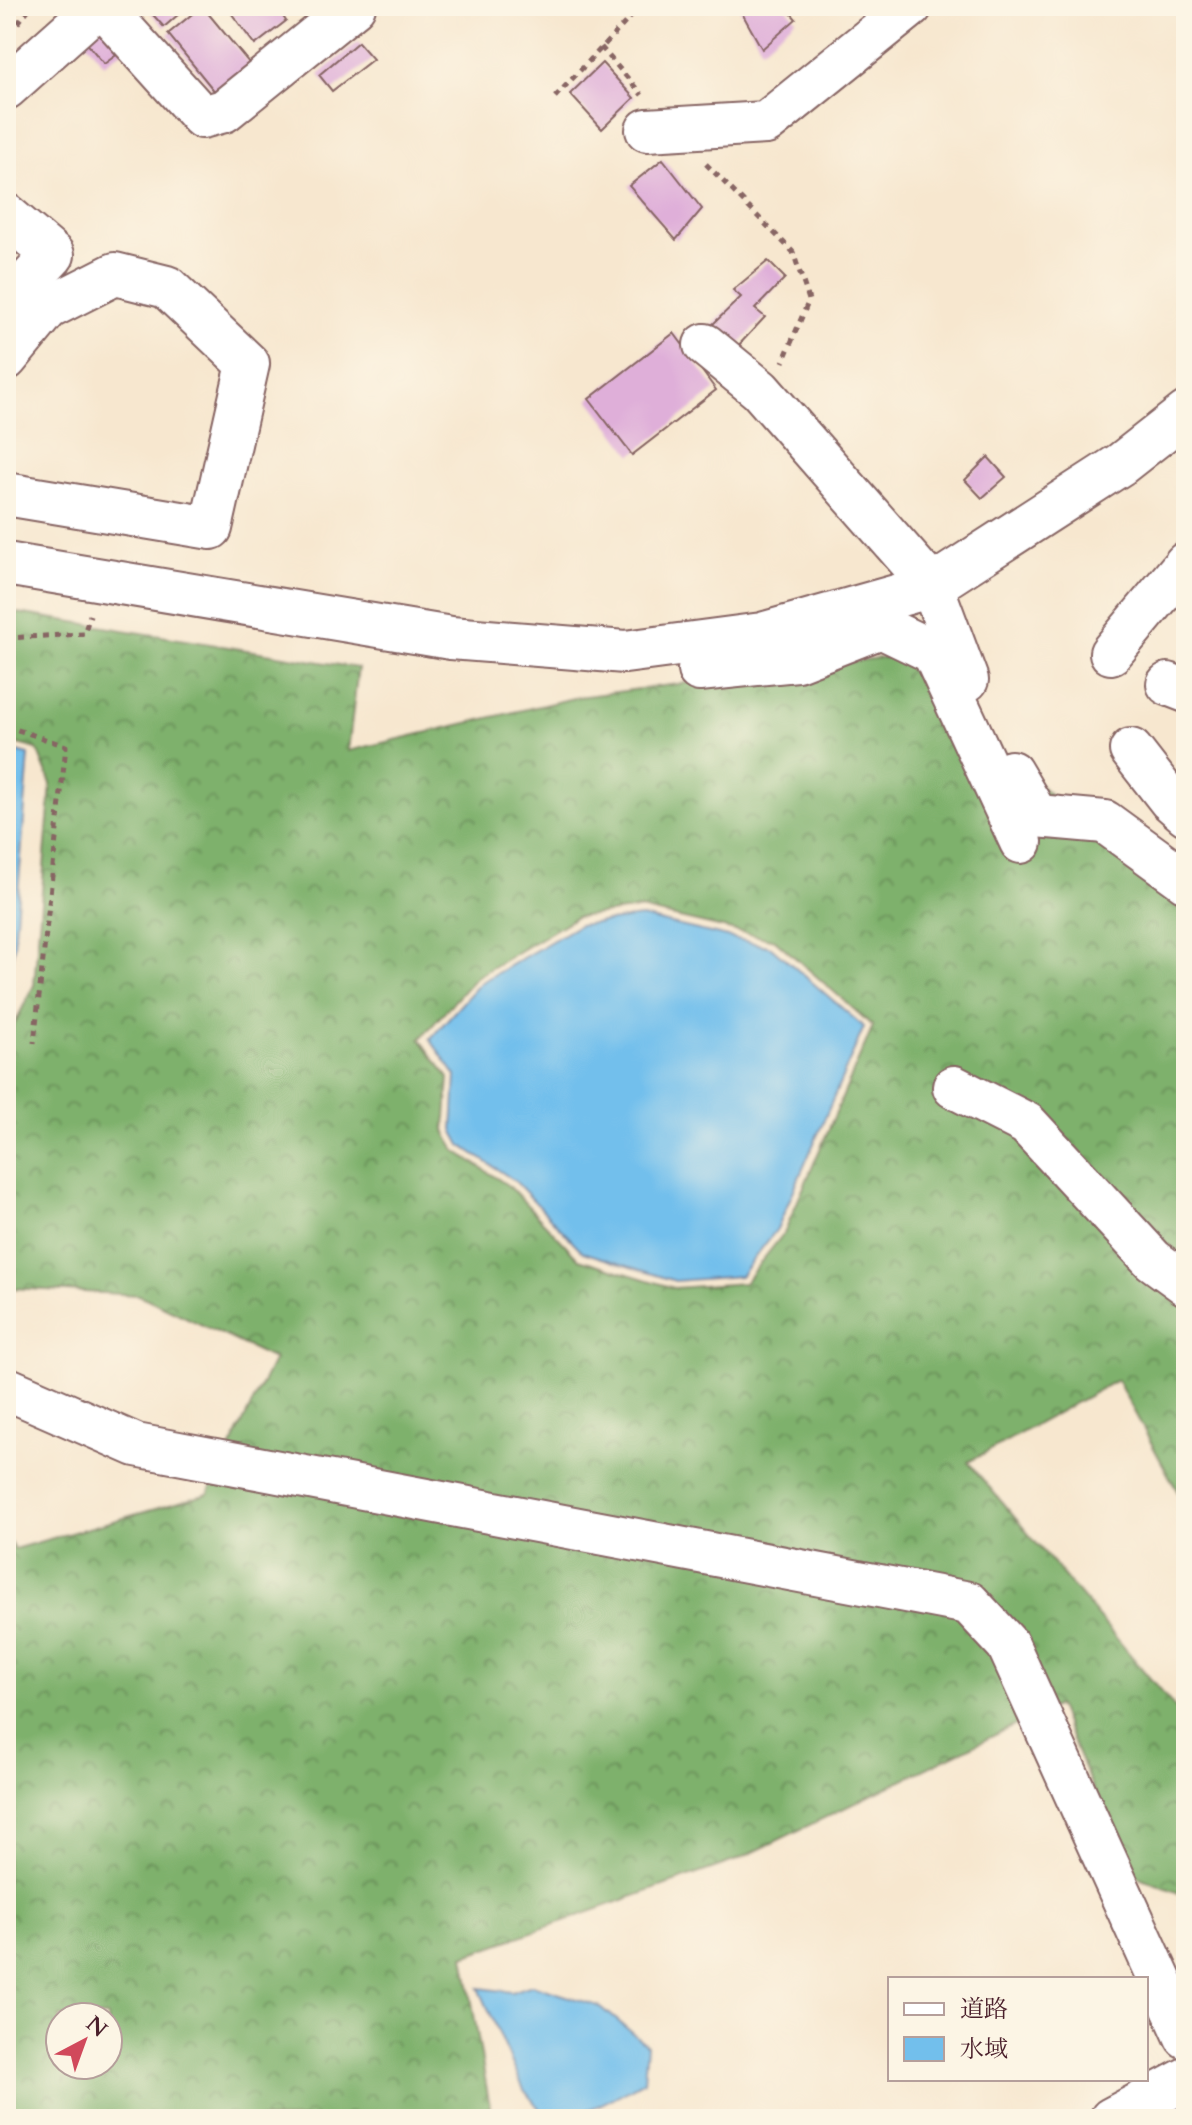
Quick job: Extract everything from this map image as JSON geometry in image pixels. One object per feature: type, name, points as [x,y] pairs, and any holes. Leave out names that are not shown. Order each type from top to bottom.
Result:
[{"type":"street","points":[[6,88],[100,6],[202,117],[224,111],[354,6]]},
{"type":"street","points":[[659,129],[766,123],[911,6]]},
{"type":"street","points":[[6,215],[53,255],[6,305]]},
{"type":"street","points":[[6,359],[48,308],[115,274],[167,287],[248,364],[211,528],[6,494]]},
{"type":"street","points":[[705,345],[760,390],[950,608],[983,723],[1037,816],[1105,822],[1186,881]]},
{"type":"street","points":[[905,639],[950,608],[1186,413]]},
{"type":"street","points":[[24,580],[55,502]]},
{"type":"street","points":[[1111,653],[1186,563]]},
{"type":"street","points":[[24,580],[451,638],[625,652],[950,608]]},
{"type":"street","points":[[24,580],[93,607],[423,655],[594,673],[694,670],[797,660],[881,627],[933,652],[1021,842]]},
{"type":"street","points":[[1131,750],[1170,800],[1186,814]]},
{"type":"street","points":[[954,1087],[1027,1124],[1153,1260],[1186,1284]]},
{"type":"street","points":[[6,1388],[136,1445],[969,1603],[1008,1645],[1186,2037]]},
{"type":"street","points":[[1111,2119],[1186,2079]]},
{"type":"path","points":[[555,97],[641,6]]},
{"type":"path","points":[[601,47],[659,129],[793,252],[809,300],[786,359],[760,390]]},
{"type":"path","points":[[6,638],[84,634],[93,607]]},
{"type":"path","points":[[6,726],[66,746],[34,1043]]},
{"type":"green space","points":[[6,611],[358,668],[348,751],[578,697],[902,655],[1100,842],[1186,914],[1186,1507],[1117,1380],[968,1462],[1186,1721],[1186,1896],[1129,1873],[1057,1705],[737,1860],[464,1956],[492,2119],[6,2119],[6,1536],[14,1549],[208,1494],[274,1359],[139,1295],[10,1288],[6,1304],[6,1041],[34,985],[51,784],[37,749],[6,741]],"holes":[[[640,909],[775,940],[873,1026],[784,1233],[744,1283],[674,1288],[579,1259],[510,1187],[455,1150],[445,1131],[449,1078],[420,1039],[476,977],[576,917]]]},
{"type":"water","points":[[6,749],[29,755],[14,946],[6,990]]},
{"type":"water","points":[[641,917],[771,947],[864,1027],[777,1229],[740,1276],[675,1281],[583,1252],[515,1181],[461,1145],[453,1130],[456,1076],[430,1039],[480,983],[579,925]]},
{"type":"water","points":[[532,1985],[601,2007],[647,2045],[644,2081],[585,2111],[548,2119],[524,2090],[479,1988],[512,1992]]},
{"type":"building","points":[[145,6],[188,6],[164,27]]},
{"type":"building","points":[[202,6],[255,70],[220,98],[168,34]]},
{"type":"building","points":[[226,6],[276,6],[286,21],[255,45]]},
{"type":"building","points":[[738,6],[785,6],[796,19],[762,49]]},
{"type":"building","points":[[102,17],[126,48],[104,64],[80,35]]},
{"type":"building","points":[[358,42],[373,59],[332,91],[319,75]]},
{"type":"building","points":[[602,63],[634,98],[602,129],[570,94]]},
{"type":"building","points":[[663,159],[702,209],[676,240],[629,186]]},
{"type":"building","points":[[768,261],[785,278],[755,309],[765,317],[736,348],[711,326],[741,297],[733,290]]},
{"type":"building","points":[[674,333],[716,390],[632,455],[589,399]]},
{"type":"building","points":[[988,457],[1006,477],[982,498],[965,480]]}]
